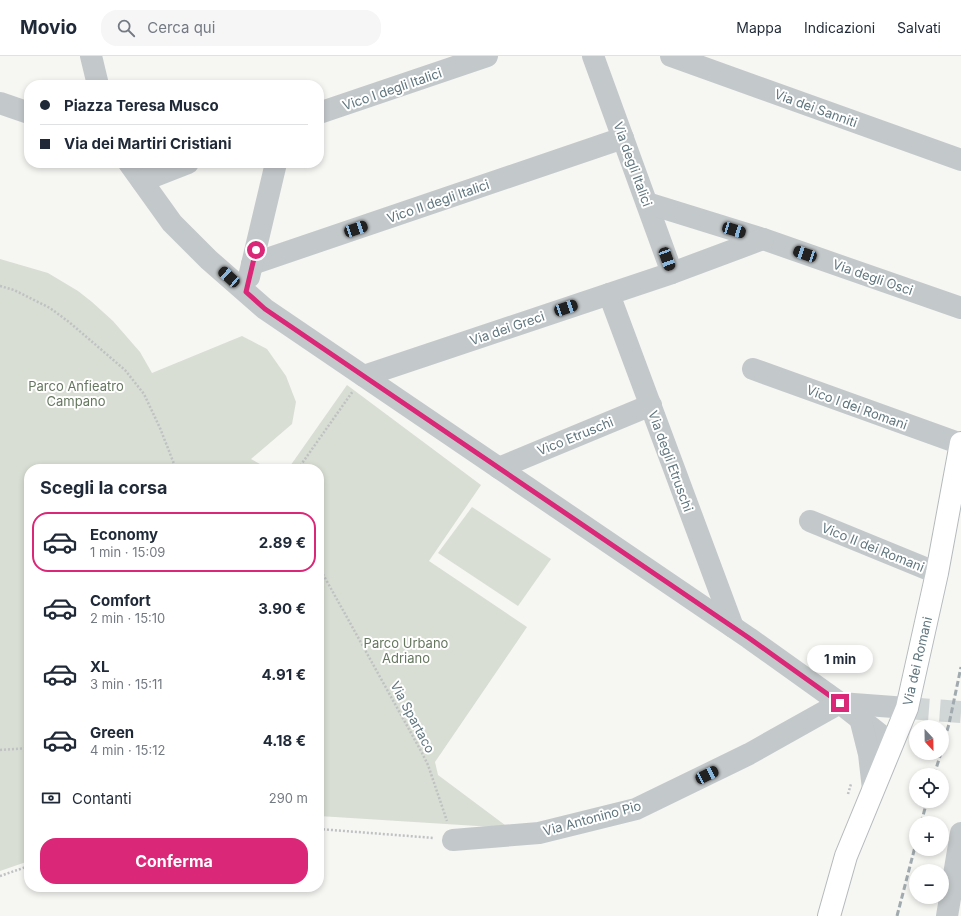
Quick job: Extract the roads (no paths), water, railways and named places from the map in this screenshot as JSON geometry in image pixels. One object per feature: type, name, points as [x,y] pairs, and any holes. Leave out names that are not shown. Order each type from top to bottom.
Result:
[{"type":"main road","name":"Via dei Romani","points":[[829,916],[846,856],[907,708],[937,573],[961,443]]},
{"type":"street","points":[[91,56],[97,80]]},
{"type":"street","name":"Vico I degli Italici","points":[[324,112],[487,56]]},
{"type":"street","name":"Via degli Italici","points":[[593,56],[672,273]]},
{"type":"street","name":"Via dei Sanniti","points":[[671,56],[961,160]]},
{"type":"street","points":[[0,103],[24,111]]},
{"type":"street","name":"Vico II degli Italici","points":[[252,264],[623,138]]},
{"type":"street","points":[[133,168],[172,223],[209,260],[265,309],[733,627],[840,703],[892,744]]},
{"type":"street","points":[[142,181],[175,168]]},
{"type":"street","points":[[246,292],[275,168]]},
{"type":"street","name":"Via degli Osci","points":[[647,203],[763,239],[961,308]]},
{"type":"street","name":"Via dei Greci","points":[[364,376],[672,273],[763,239]]},
{"type":"street","name":"Via degli Etruschi","points":[[609,294],[733,627]]},
{"type":"street","name":"Vico I dei Romani","points":[[753,369],[961,443]]},
{"type":"street","name":"Vico Etruschi","points":[[499,468],[651,405]]},
{"type":"street","name":"Vico II dei Romani","points":[[810,522],[937,573]]},
{"type":"street","points":[[840,703],[907,708]]},
{"type":"street","name":"Via Antonino Pio","points":[[453,840],[539,833],[636,809],[749,754],[840,703]]},
{"type":"street","points":[[860,718],[869,754],[873,789]]},
{"type":"street","points":[[947,916],[961,833]]},
{"type":"tunnel","points":[[907,708],[961,712]]},
{"type":"railway","points":[[949,724],[961,667]]},
{"type":"railway","points":[[936,768],[939,760]]},
{"type":"railway","points":[[923,816],[925,808]]},
{"type":"railway","points":[[897,916],[913,856]]},
{"type":"park label","name":"Parco Anfieatro Campano","points":[[76,394]]},
{"type":"park label","name":"Parco Urbano Adriano","points":[[406,650]]}]
